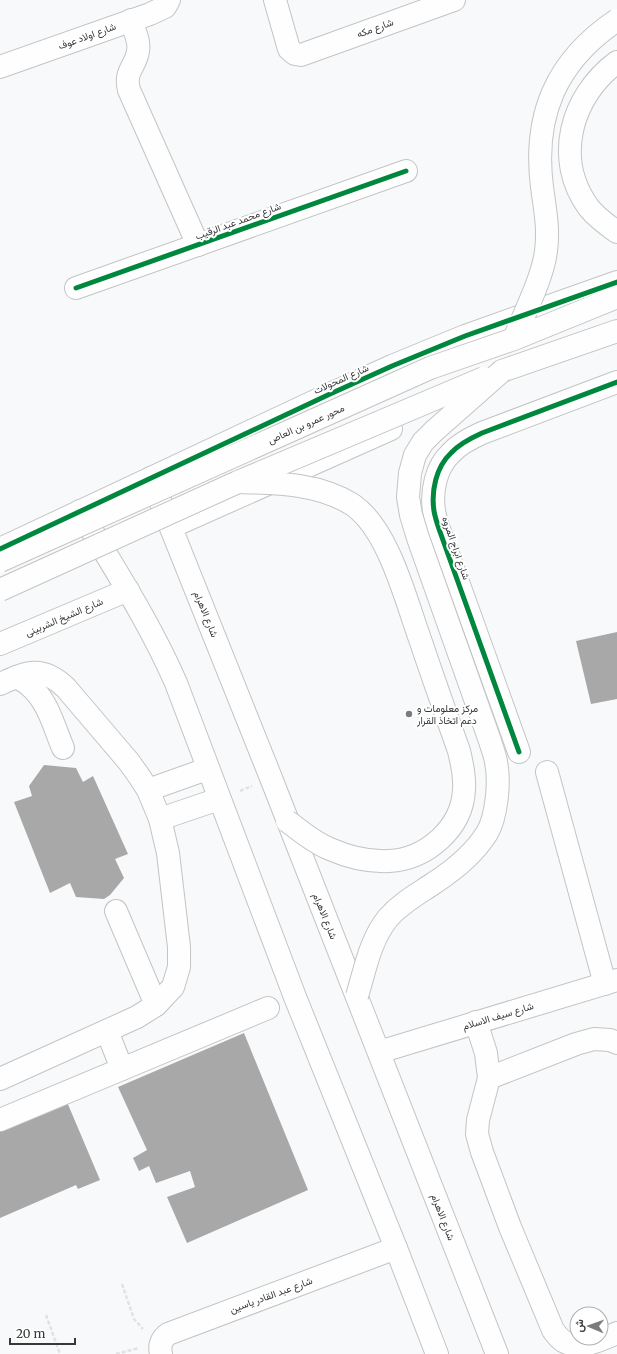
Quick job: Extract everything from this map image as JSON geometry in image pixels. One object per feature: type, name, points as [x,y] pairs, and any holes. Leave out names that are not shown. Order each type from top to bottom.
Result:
[{"type":"main road","name":"شارع اولاد عوف","points":[[0,67],[165,7],[169,0]]},
{"type":"main road","name":"شارع مكه","points":[[275,0],[289,50],[295,54],[301,55],[454,0]]},
{"type":"main road","points":[[131,20],[137,37],[138,52],[127,77],[129,90],[198,245]]},
{"type":"main road","points":[[514,339],[534,291],[546,252],[548,229],[542,187],[540,145],[542,126],[547,108],[563,73],[574,58],[586,43],[617,20]]},
{"type":"main road","points":[[617,62],[608,68],[582,103],[575,119],[570,139],[569,156],[573,174],[580,192],[590,208],[603,222],[617,232]]},
{"type":"main road","name":"شارع محمد عبد الرقيب","points":[[76,288],[406,171]]},
{"type":"main road","name":"شارع المحولات","points":[[80,511],[392,366],[465,336],[617,282]]},
{"type":"main road","name":"محور عمرو بن العاص","points":[[0,561],[430,368],[514,339],[617,297]]},
{"type":"main road","points":[[0,590],[238,482],[502,371],[617,331]]},
{"type":"main road","points":[[171,526],[451,402],[519,375],[617,341]]},
{"type":"main road","points":[[357,996],[373,944],[381,927],[402,904],[435,883],[469,856],[488,832],[493,820],[496,800],[496,763],[490,741],[418,538],[411,516],[408,497],[410,473],[415,455],[424,442],[434,431],[502,371]]},
{"type":"main road","name":"شارع ابراج المروه","points":[[518,752],[437,523],[434,512],[433,490],[439,470],[450,453],[467,440],[617,382]]},
{"type":"main road","name":"شارع الاهرام","points":[[151,478],[271,778],[497,1354]]},
{"type":"main road","points":[[238,482],[278,483],[311,488],[337,497],[365,514],[375,528],[394,567],[459,751],[462,764],[464,790],[462,804],[456,819],[448,831],[431,848],[411,857],[389,861],[367,860],[354,857],[329,849],[315,842],[287,820]]},
{"type":"main road","points":[[0,549],[80,511],[146,620],[176,683],[295,997],[437,1354]]},
{"type":"main road","name":"شارع الشيخ الشربينى","points":[[0,644],[128,590]]},
{"type":"main road","points":[[0,1079],[137,1017],[156,1005],[172,987],[179,967],[179,947],[168,853],[160,819],[148,790],[129,762],[56,678],[43,673],[29,673],[8,680]]},
{"type":"main road","points":[[8,680],[30,685],[40,696],[48,710],[63,748]]},
{"type":"main road","points":[[148,790],[208,769]]},
{"type":"main road","points":[[547,772],[611,982]]},
{"type":"main road","points":[[160,819],[219,799]]},
{"type":"main road","points":[[116,911],[156,1005]]},
{"type":"main road","name":"شارع سيف الاسلام","points":[[379,1052],[611,982]]},
{"type":"main road","points":[[0,1120],[268,1008]]},
{"type":"main road","points":[[476,1022],[486,1053],[489,1078],[478,1120],[478,1140],[510,1227],[553,1330],[564,1342],[581,1345],[598,1341],[617,1333]]},
{"type":"main road","points":[[107,1031],[122,1069]]},
{"type":"main road","points":[[489,1078],[576,1044],[594,1039],[610,1040],[617,1043]]},
{"type":"main road","name":"شارع عبد القادر ياسين","points":[[161,1349],[164,1337],[168,1334],[396,1248]]},
{"type":"path","points":[[219,799],[271,778]]},
{"type":"path","points":[[122,1284],[134,1319],[161,1349]]},
{"type":"path","points":[[46,1315],[60,1354]]},
{"type":"building","points":[[617,632],[617,699],[591,704],[576,641]]},
{"type":"building","points":[[44,765],[76,768],[83,782],[93,776],[128,854],[115,859],[124,878],[110,895],[104,899],[76,897],[70,883],[50,893],[14,802],[32,796],[29,786]]},
{"type":"building","points":[[244,1033],[308,1190],[187,1243],[167,1197],[195,1187],[190,1171],[156,1183],[149,1166],[139,1171],[133,1158],[147,1150],[118,1087]]},
{"type":"building","points":[[67,1102],[100,1180],[78,1189],[76,1185],[0,1218],[0,1131]]},
{"type":"cycle path","points":[[76,288],[406,171]]},
{"type":"cycle path","points":[[0,549],[392,366],[465,336],[617,282]]},
{"type":"cycle path","points":[[519,752],[434,513],[433,495],[438,472],[454,450],[469,439],[617,382]]},
{"type":"place","name":"مركز معلومات و دعم اتخاذ القرار","points":[[409,714]]}]
